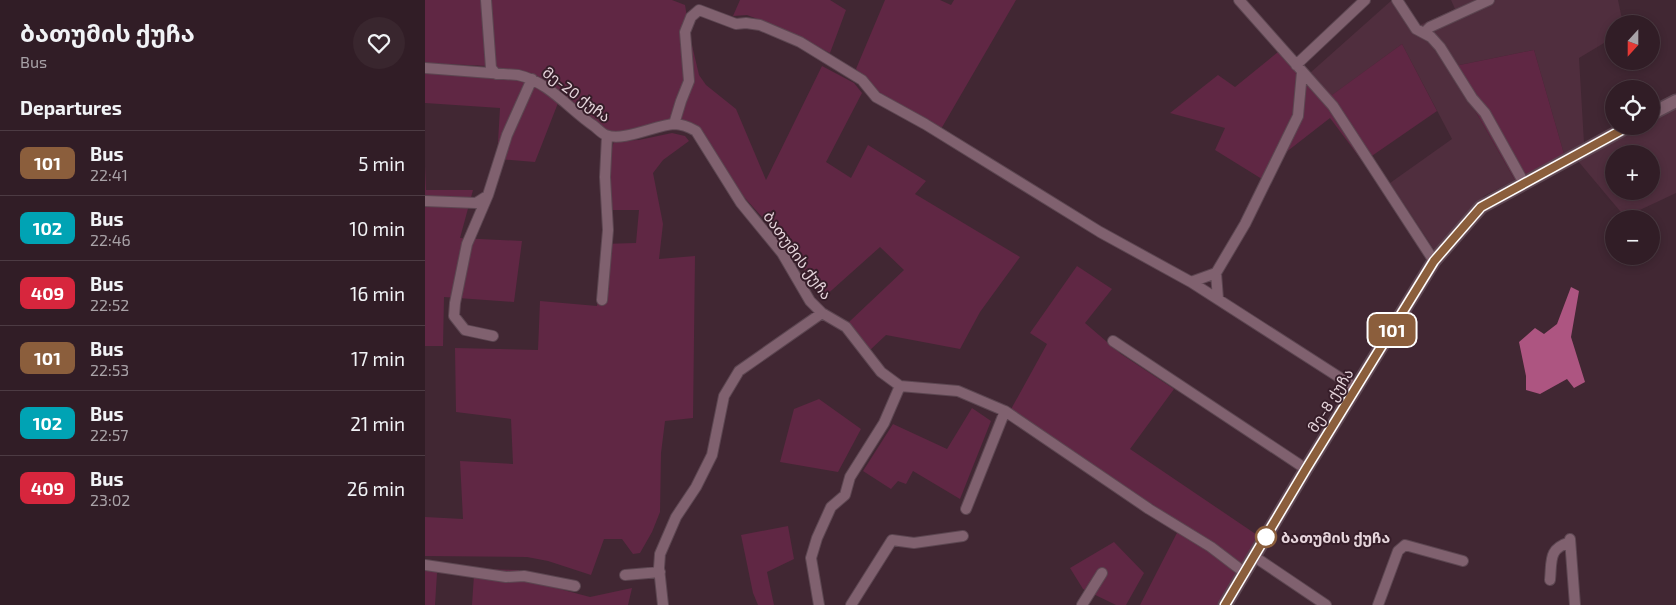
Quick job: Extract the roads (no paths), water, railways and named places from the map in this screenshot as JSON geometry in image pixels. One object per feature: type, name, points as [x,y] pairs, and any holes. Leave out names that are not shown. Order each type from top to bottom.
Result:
[{"type":"street","points":[[486,0],[491,68],[496,74]]},
{"type":"street","points":[[1239,0],[1333,106],[1434,261]]},
{"type":"street","points":[[1218,299],[1216,273],[1245,224],[1298,116],[1299,69],[1365,0]]},
{"type":"street","points":[[1397,0],[1416,29],[1431,38],[1440,47],[1472,98],[1485,113],[1524,183]]},
{"type":"street","points":[[1424,33],[1430,27],[1489,0]]},
{"type":"street","points":[[674,124],[689,81],[685,32],[691,17],[699,10],[736,24],[760,25],[801,42],[862,80],[876,97],[925,124],[1100,232],[1191,282],[1356,388]]},
{"type":"street","name":"მე-20 ქუჩა","points":[[425,68],[518,76],[532,79],[558,96],[579,116],[607,136],[626,136],[674,124]]},
{"type":"street","points":[[493,336],[465,330],[454,316],[455,303],[467,244],[488,196],[500,153],[532,79]]},
{"type":"street","points":[[1660,109],[1676,101]]},
{"type":"street","name":"ბათუმის ქუჩა","points":[[674,124],[685,125],[696,131],[741,203],[782,253],[810,301],[823,314],[845,327],[881,372],[900,386]]},
{"type":"street","name":"მე-8 ქუჩა","points":[[1225,605],[1434,261],[1481,207],[1612,135]]},
{"type":"street","points":[[602,300],[608,230],[605,177],[607,136]]},
{"type":"street","points":[[425,201],[476,203],[488,196]]},
{"type":"street","points":[[1191,282],[1216,273]]},
{"type":"street","points":[[663,605],[660,554],[676,517],[696,486],[712,455],[724,396],[739,371],[823,314]]},
{"type":"street","points":[[1113,341],[1306,469]]},
{"type":"street","points":[[819,605],[811,558],[817,538],[831,507],[845,495],[850,477],[884,423],[900,386],[958,391],[1005,411],[1149,509],[1211,547],[1245,573]]},
{"type":"street","points":[[966,509],[1005,411]]},
{"type":"street","points":[[851,605],[892,540],[915,543],[963,536]]},
{"type":"street","points":[[1550,580],[1555,549],[1570,541],[1575,605]]},
{"type":"street","points":[[1378,605],[1397,551],[1405,545],[1463,561]]},
{"type":"street","points":[[1255,557],[1327,605]]},
{"type":"street","points":[[425,564],[506,577],[524,576],[575,586]]},
{"type":"street","points":[[625,576],[660,572]]},
{"type":"street","points":[[1082,605],[1102,573]]},
{"type":"place","name":"ბათუმის ქუჩა","points":[[1266,537]]}]
